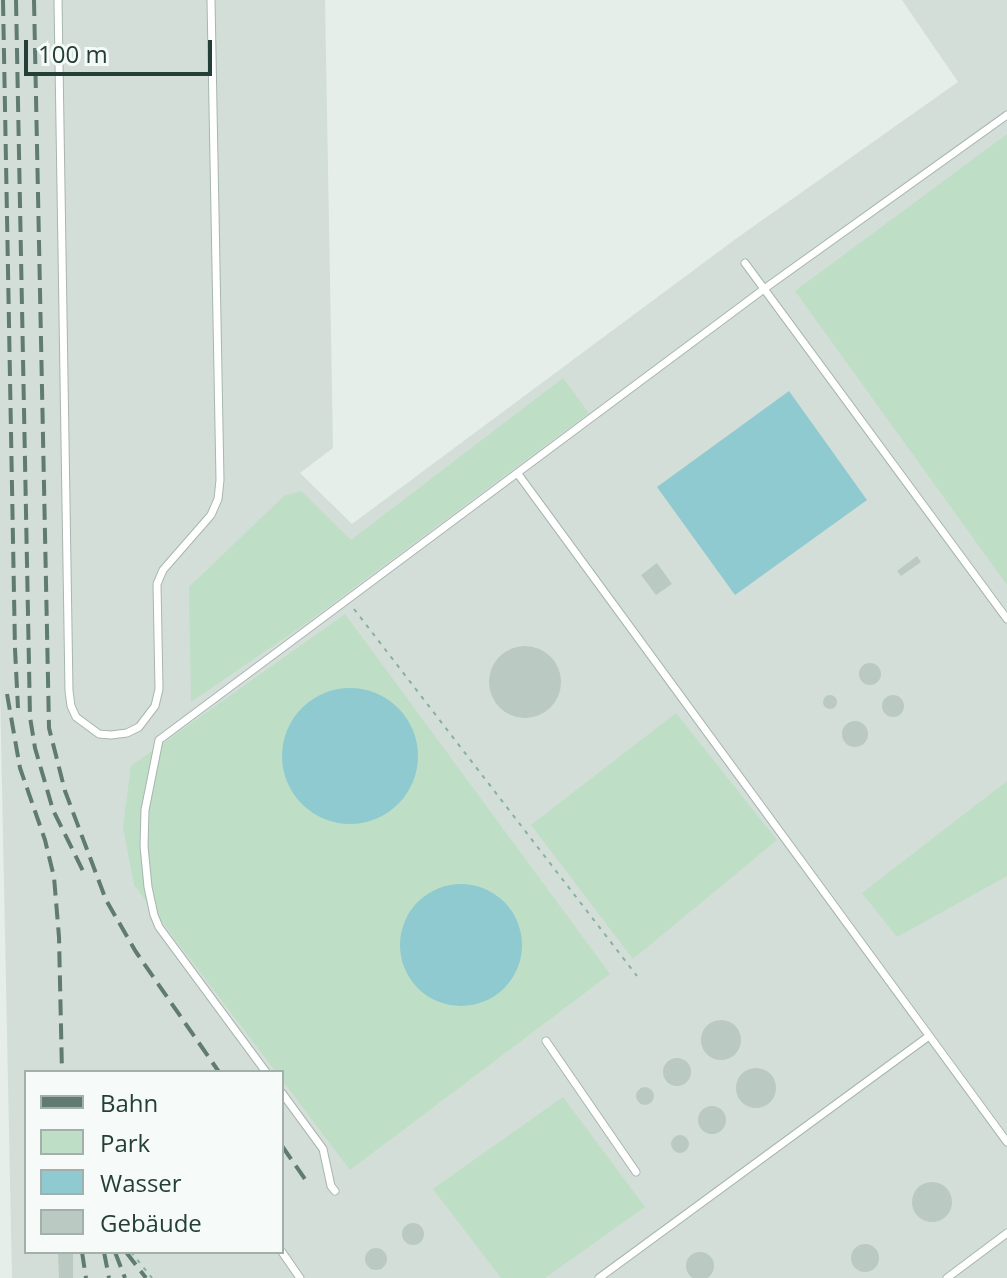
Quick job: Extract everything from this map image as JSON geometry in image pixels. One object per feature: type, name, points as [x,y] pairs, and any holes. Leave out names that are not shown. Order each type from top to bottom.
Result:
[{"type":"lane","points":[[58,0],[69,691],[76,717],[99,734],[111,735],[127,733],[139,727],[155,706],[159,689],[157,584],[163,570],[211,515],[218,499],[211,0]]},
{"type":"lane","points":[[265,1070],[159,927],[154,915],[144,846],[149,783],[159,740],[764,289],[1007,115]]},
{"type":"lane","points":[[745,263],[1007,619]]},
{"type":"lane","points":[[518,474],[1007,1142]]},
{"type":"lane","points":[[603,1277],[929,1036]]},
{"type":"lane","points":[[546,1041],[636,1172]]},
{"type":"lane","points":[[284,1096],[323,1149],[335,1191]]},
{"type":"lane","points":[[947,1278],[1007,1233]]},
{"type":"lane","points":[[283,1254],[300,1278]]},
{"type":"path","points":[[347,600],[637,976]]},
{"type":"path","points":[[133,1254],[152,1278]]},
{"type":"shaded area","points":[[0,0],[325,0],[333,448],[300,473],[352,524],[737,238],[958,82],[902,0],[1007,0],[1007,1278],[12,1278],[0,687]]},
{"type":"green space","points":[[1007,134],[1007,585],[795,291]]},
{"type":"green space","points":[[563,378],[589,413],[305,624],[191,702],[189,587],[284,496],[301,491],[351,540]]},
{"type":"green space","points":[[345,614],[610,974],[350,1170],[284,1083],[284,1070],[274,1070],[134,885],[123,827],[131,766]]},
{"type":"green space","points":[[676,713],[777,840],[633,959],[531,825]]},
{"type":"green space","points":[[1007,781],[1007,876],[897,937],[862,893]]},
{"type":"green space","points":[[563,1097],[645,1207],[545,1278],[501,1278],[433,1189]]},
{"type":"water","points":[[789,391],[867,500],[735,595],[657,487]]},
{"type":"water","points":[[350,688],[376,693],[398,708],[413,730],[418,756],[413,782],[398,804],[376,819],[350,824],[324,819],[302,804],[287,782],[282,756],[287,730],[302,708],[324,693]]},
{"type":"water","points":[[461,884],[484,888],[504,902],[518,922],[522,945],[518,968],[504,988],[484,1002],[461,1006],[438,1002],[418,988],[404,968],[400,945],[404,922],[418,902],[438,888]]},
{"type":"building","points":[[917,556],[921,562],[901,576],[897,571]]},
{"type":"building","points":[[657,563],[672,584],[656,595],[641,575]]},
{"type":"building","points":[[532,646],[551,656],[559,668],[559,696],[551,708],[539,716],[518,718],[499,708],[491,696],[489,675],[499,656],[511,648]]},
{"type":"building","points":[[866,663],[874,663],[881,674],[874,685],[866,685],[859,678],[859,670]]},
{"type":"building","points":[[830,695],[837,702],[830,709],[823,702]]},
{"type":"building","points":[[889,695],[897,695],[904,706],[897,717],[889,717],[882,710],[882,702]]},
{"type":"building","points":[[855,721],[864,725],[868,734],[864,743],[855,747],[846,743],[842,734],[846,725]]},
{"type":"building","points":[[721,1020],[735,1026],[741,1040],[735,1054],[721,1060],[707,1054],[701,1040],[707,1026]]},
{"type":"building","points":[[677,1058],[687,1062],[691,1072],[687,1082],[677,1086],[667,1082],[663,1072],[667,1062]]},
{"type":"building","points":[[756,1068],[770,1074],[776,1088],[770,1102],[756,1108],[742,1102],[736,1088],[742,1074]]},
{"type":"building","points":[[645,1087],[654,1096],[645,1105],[636,1096]]},
{"type":"building","points":[[712,1106],[722,1110],[726,1120],[722,1130],[712,1134],[702,1130],[698,1120],[702,1110]]},
{"type":"building","points":[[680,1135],[689,1144],[680,1153],[671,1144]]},
{"type":"building","points":[[932,1182],[946,1188],[952,1202],[946,1216],[932,1222],[918,1216],[912,1202],[918,1188]]},
{"type":"building","points":[[413,1223],[421,1226],[424,1234],[421,1242],[413,1245],[405,1242],[402,1234],[405,1226]]},
{"type":"building","points":[[865,1244],[875,1248],[879,1258],[875,1268],[865,1272],[855,1268],[851,1258],[855,1248]]},
{"type":"building","points":[[376,1248],[384,1251],[387,1259],[384,1267],[376,1270],[368,1267],[365,1259],[368,1251]]},
{"type":"building","points":[[695,1253],[705,1253],[713,1261],[713,1271],[705,1279],[695,1279],[687,1271],[687,1261]]},
{"type":"building","points":[[58,1254],[73,1254],[73,1278],[59,1278]]},
{"type":"railway","points":[[3,0],[18,708]]},
{"type":"railway","points":[[16,0],[30,717],[35,748],[53,810],[86,877]]},
{"type":"railway","points":[[34,0],[49,728],[65,791],[106,900],[136,952],[218,1070]]},
{"type":"railway","points":[[7,694],[20,768],[45,840],[54,877],[59,937],[62,1070]]},
{"type":"railway","points":[[284,1149],[307,1182]]},
{"type":"railway","points":[[82,1254],[86,1278]]},
{"type":"railway","points":[[104,1254],[109,1278]]},
{"type":"railway","points":[[116,1254],[125,1278]]},
{"type":"railway","points":[[128,1254],[146,1278]]}]
